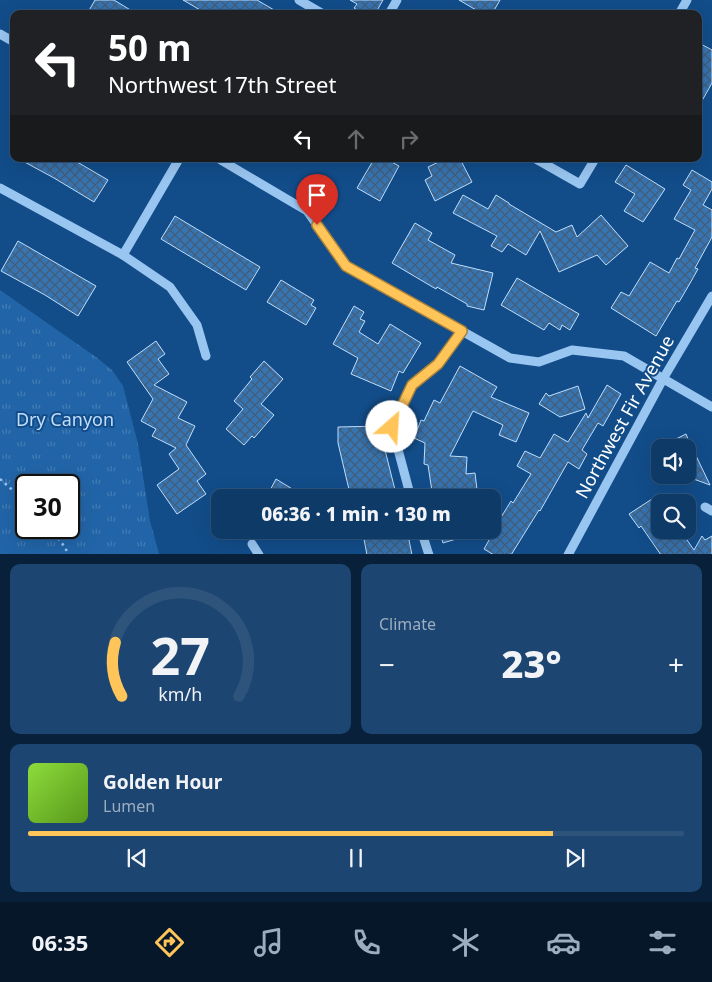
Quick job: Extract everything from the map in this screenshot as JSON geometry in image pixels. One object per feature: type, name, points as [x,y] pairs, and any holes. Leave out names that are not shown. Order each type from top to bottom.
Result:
[{"type":"street","points":[[299,0],[315,10]]},
{"type":"street","points":[[123,256],[177,162]]},
{"type":"street","points":[[223,162],[308,211],[346,266],[510,358],[539,362],[572,350],[624,356],[712,407]]},
{"type":"street","points":[[541,162],[580,184],[593,162]]},
{"type":"street","points":[[0,188],[123,256],[170,286],[197,325],[206,356]]},
{"type":"street","name":"Northwest Fir Avenue","points":[[568,554],[663,379],[712,296]]},
{"type":"street","points":[[409,489],[392,427],[412,385],[438,364],[462,331]]},
{"type":"street","points":[[424,539],[429,554]]},
{"type":"street","points":[[252,544],[259,554]]},
{"type":"path","points":[[0,479],[15,492]]},
{"type":"path","points":[[59,539],[69,554]]},
{"type":"green space","name":"Dry Canyon","points":[[0,290],[96,357],[112,370],[123,386],[138,444],[150,521],[159,554],[0,554]]},
{"type":"building","points":[[95,0],[114,0],[130,10],[89,10]]},
{"type":"building","points":[[183,0],[257,0],[274,10],[200,10]]},
{"type":"building","points":[[350,0],[383,0],[377,10],[357,10],[354,8],[357,4]]},
{"type":"building","points":[[459,0],[500,0],[494,10],[476,10]]},
{"type":"building","points":[[702,45],[712,50],[712,83],[702,101]]},
{"type":"building","points":[[25,162],[77,162],[108,180],[94,202]]},
{"type":"building","points":[[372,162],[392,162],[399,166],[380,201],[357,188]]},
{"type":"building","points":[[439,162],[462,162],[472,182],[435,201],[425,180],[432,176],[428,167]]},
{"type":"building","points":[[626,165],[665,189],[643,222],[624,211],[635,194],[615,182]]},
{"type":"building","points":[[692,170],[712,182],[712,189],[703,205],[712,210],[712,237],[695,268],[698,269],[689,285],[656,336],[611,308],[621,292],[629,296],[650,262],[669,273],[677,258],[679,259],[695,230],[674,219],[691,190],[683,185]]},
{"type":"building","points":[[463,195],[488,209],[496,195],[556,232],[572,225],[577,237],[601,215],[628,246],[606,265],[597,255],[559,272],[540,231],[526,255],[508,244],[502,252],[491,246],[497,236],[453,213]]},
{"type":"building","points":[[175,216],[260,267],[246,290],[161,239]]},
{"type":"building","points":[[415,223],[432,233],[428,240],[455,255],[451,263],[493,273],[484,310],[467,306],[467,304],[437,287],[436,289],[392,263]]},
{"type":"building","points":[[18,241],[96,286],[78,316],[1,271]]},
{"type":"building","points":[[517,278],[579,314],[570,330],[562,325],[560,330],[549,323],[544,330],[501,305]]},
{"type":"building","points":[[281,280],[314,300],[311,305],[316,308],[306,325],[267,302]]},
{"type":"building","points":[[354,306],[364,312],[360,319],[365,321],[359,332],[378,344],[390,324],[421,343],[403,373],[399,371],[391,391],[351,374],[358,358],[333,344]]},
{"type":"building","points":[[156,341],[165,354],[158,359],[169,374],[154,385],[187,402],[178,418],[195,426],[186,445],[206,474],[197,481],[206,494],[177,514],[157,485],[179,469],[169,454],[176,448],[152,436],[156,429],[141,421],[153,399],[127,362]]},
{"type":"building","points":[[264,361],[283,379],[261,404],[274,415],[254,438],[252,436],[244,445],[226,429],[243,409],[234,401],[252,379],[250,377]]},
{"type":"building","points":[[460,366],[497,387],[491,397],[529,413],[516,442],[499,435],[503,425],[473,411],[450,456],[467,457],[466,474],[475,473],[477,489],[432,489],[428,465],[424,464],[425,443],[414,438],[421,420],[424,421],[434,400],[440,403]]},
{"type":"building","points":[[607,385],[621,394],[603,426],[598,423],[582,450],[587,454],[579,469],[568,462],[540,511],[512,554],[492,554],[484,549],[490,539],[501,539],[501,517],[511,501],[513,503],[531,474],[517,466],[525,451],[540,458],[554,434],[568,442],[586,413],[588,418]]},
{"type":"building","points":[[578,386],[585,409],[560,417],[539,404],[546,393],[549,396]]},
{"type":"building","points":[[383,426],[384,446],[395,489],[349,489],[338,443],[338,427]]},
{"type":"building","points":[[686,434],[688,439],[676,439]]},
{"type":"building","points":[[696,455],[710,485],[696,480]]},
{"type":"building","points":[[276,479],[292,489],[271,489]]},
{"type":"building","points":[[651,500],[651,539],[686,539],[694,550],[702,536],[705,540],[712,536],[712,554],[660,554],[641,526],[639,528],[629,514]]},
{"type":"building","points":[[364,539],[409,539],[412,554],[367,554]]},
{"type":"building","points":[[442,539],[456,539],[443,543]]},
{"type":"route","points":[[317,225],[346,266],[462,331],[438,364],[412,385],[392,427]]}]
